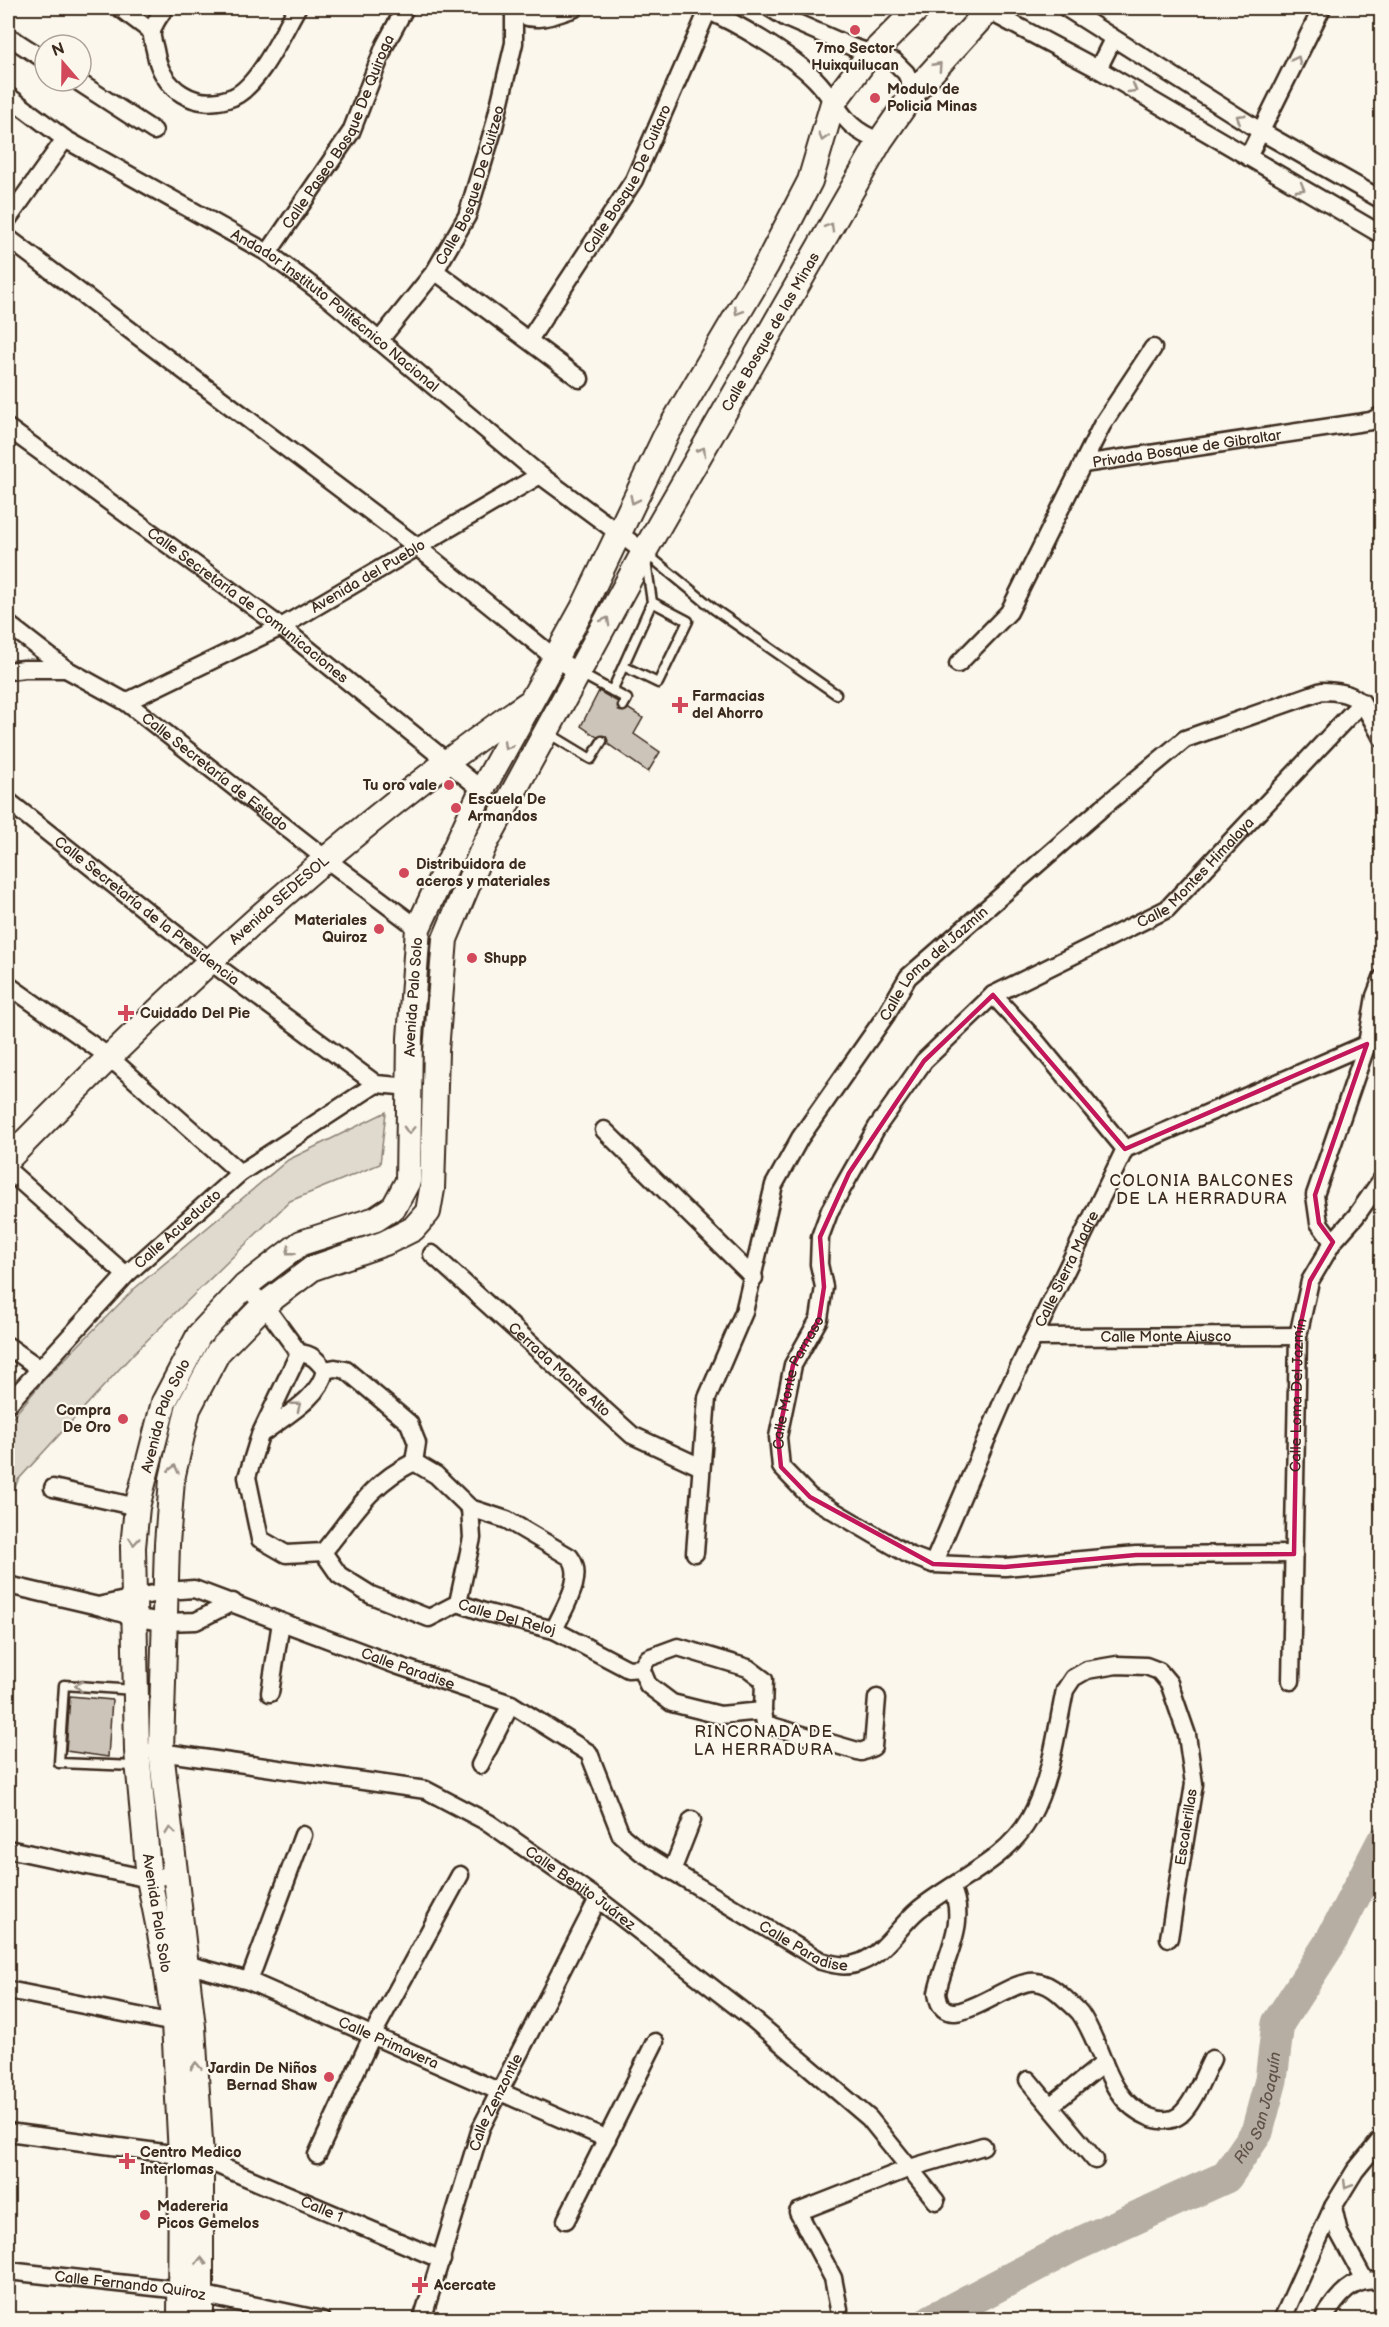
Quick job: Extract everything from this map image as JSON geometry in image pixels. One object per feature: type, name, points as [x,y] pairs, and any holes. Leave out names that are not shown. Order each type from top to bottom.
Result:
[{"type":"main road","points":[[555,658],[583,608],[665,437],[766,266],[810,181],[833,103],[873,52],[918,8]]},
{"type":"main road","name":"Calle Bosque de las Minas","points":[[578,672],[644,552],[880,141],[915,92],[987,8]]},
{"type":"main road","name":"Avenida Palo Solo","points":[[175,1961],[149,1879],[137,1759],[134,1547],[137,1507],[164,1402],[199,1335],[244,1286],[301,1243],[376,1219],[394,1207],[408,1181],[410,1038],[418,927],[482,790],[555,658]]},
{"type":"main road","name":"Avenida Palo Solo","points":[[201,2319],[191,2291],[191,2156],[184,2025],[175,1961],[174,1874],[161,1751],[164,1622],[172,1479],[188,1409],[218,1352],[264,1305],[313,1268],[385,1243],[413,1229],[428,1212],[432,1189],[436,1051],[445,939],[484,846],[578,672]]},
{"type":"main road","name":"Avenida SEDESOL","points":[[8,1159],[108,1056],[326,859],[445,761],[533,699],[578,672]]},
{"type":"main road","name":"Avenida Palo Solo","points":[[180,2319],[191,2291]]},
{"type":"street","points":[[120,8],[152,32]]},
{"type":"street","points":[[165,8],[152,32],[156,60],[166,82],[182,95],[212,102],[234,96],[253,81],[297,8]]},
{"type":"street","name":"Calle Paseo Bosque De Quiroga","points":[[268,253],[351,132],[385,45],[405,8]]},
{"type":"street","points":[[512,9],[527,18],[542,20],[575,8]]},
{"type":"street","points":[[706,8],[798,64],[816,80],[853,128],[880,141]]},
{"type":"street","name":"Calle Bosque De Cuitaro","points":[[529,340],[634,180],[706,8]]},
{"type":"street","points":[[770,8],[788,19],[852,47],[884,55],[901,67],[915,92]]},
{"type":"street","points":[[987,8],[1098,69],[1382,235]]},
{"type":"street","points":[[1066,8],[1262,132],[1382,200]]},
{"type":"street","points":[[1248,157],[1322,8]]},
{"type":"street","name":"Calle Bosque De Cuitzeo","points":[[379,341],[435,271],[467,216],[494,127],[514,43],[512,9]]},
{"type":"street","points":[[8,36],[33,52]]},
{"type":"street","points":[[1098,69],[1113,39]]},
{"type":"street","points":[[93,91],[154,131]]},
{"type":"street","name":"Andador Instituto Politécnico Nacional","points":[[8,96],[65,139],[268,253],[379,341],[540,475],[644,552]]},
{"type":"street","points":[[8,219],[65,139]]},
{"type":"street","points":[[8,238],[416,546],[555,658],[578,672]]},
{"type":"street","points":[[435,271],[580,379]]},
{"type":"street","points":[[1083,464],[1102,425],[1153,348]]},
{"type":"street","name":"Privada Bosque de Gibraltar","points":[[958,664],[1009,612],[1083,464],[1371,421],[1382,415]]},
{"type":"street","name":"Calle Secretaría de Comunicaciones","points":[[8,428],[281,627],[482,790]]},
{"type":"street","name":"Avenida del Pueblo","points":[[126,702],[281,627],[540,475]]},
{"type":"street","name":"Calle Secretaría de Estado","points":[[8,624],[66,669],[126,702],[326,859],[418,927]]},
{"type":"street","points":[[8,671],[66,669]]},
{"type":"street","name":"Calle Loma del Jazmín","points":[[694,1553],[707,1398],[744,1312],[754,1278],[774,1185],[800,1138],[886,1015],[908,977],[1103,807],[1185,739],[1322,691],[1343,691],[1362,702]]},
{"type":"street","points":[[1362,702],[1382,738]]},
{"type":"street","name":"Calle Montes Himalaya","points":[[993,994],[1167,909],[1362,702]]},
{"type":"street","name":"Calle Secretaría de la Presidencia","points":[[8,801],[211,962],[376,1084]]},
{"type":"street","points":[[1334,1242],[1319,1224],[1315,1195],[1366,1044],[1375,996],[1382,978]]},
{"type":"street","points":[[8,985],[108,1056],[240,1173]]},
{"type":"street","points":[[993,994],[1035,1040],[1125,1149],[1366,1044]]},
{"type":"street","name":"Calle Monte Parnaso","points":[[993,994],[924,1061],[877,1127],[830,1210],[820,1238],[819,1264],[824,1287],[819,1319],[793,1365],[778,1437],[781,1467],[810,1497],[909,1555],[933,1564],[1005,1567],[1136,1555],[1294,1554]]},
{"type":"street","points":[[376,1084],[411,1087]]},
{"type":"street","name":"Calle Acueducto","points":[[8,1404],[126,1275],[240,1173],[376,1084]]},
{"type":"street","points":[[604,1130],[754,1278]]},
{"type":"street","name":"Calle Sierra Madre","points":[[933,1564],[1005,1396],[1036,1337],[1125,1149]]},
{"type":"street","points":[[8,1170],[126,1275]]},
{"type":"street","name":"Calle Loma Del Jazmín","points":[[1291,1681],[1298,1336],[1310,1281],[1334,1242],[1382,1179]]},
{"type":"street","name":"Cerrada Monte Alto","points":[[432,1254],[632,1436],[701,1467]]},
{"type":"street","points":[[244,1286],[264,1305],[299,1353],[309,1354],[325,1370],[346,1370],[409,1423],[417,1443],[414,1462]]},
{"type":"street","name":"Calle Monte Ajusco","points":[[1036,1337],[1298,1336]]},
{"type":"street","points":[[8,1346],[39,1368]]},
{"type":"street","points":[[299,1353],[261,1435],[247,1477],[260,1539],[286,1554],[323,1552],[369,1492],[398,1470],[414,1462]]},
{"type":"street","points":[[261,1435],[306,1399],[322,1382],[325,1370]]},
{"type":"street","points":[[414,1462],[436,1475],[470,1508],[507,1520],[570,1557],[577,1566],[577,1577],[554,1630]]},
{"type":"street","points":[[53,1488],[137,1507]]},
{"type":"street","name":"Calle Del Reloj","points":[[470,1508],[472,1538],[458,1602],[483,1612],[554,1630],[628,1668],[641,1668]]},
{"type":"street","points":[[323,1552],[339,1575],[371,1595],[429,1617],[458,1602]]},
{"type":"street","name":"Calle Paradise","points":[[8,1585],[99,1606],[135,1608],[166,1591],[194,1589],[511,1704],[590,1753],[621,1834],[641,1852],[821,1961],[840,1966],[862,1962],[890,1940],[917,1911],[951,1887]]},
{"type":"street","points":[[135,1608],[164,1622],[196,1621],[233,1602]]},
{"type":"street","points":[[270,1693],[281,1622]]},
{"type":"street","points":[[763,1711],[720,1715],[672,1703],[648,1686],[641,1668],[648,1658],[678,1647],[748,1668],[765,1680],[763,1711],[765,1724],[861,1752],[873,1747],[877,1698]]},
{"type":"street","name":"Escalerillas","points":[[951,1887],[1009,1847],[1030,1819],[1046,1782],[1065,1690],[1073,1678],[1088,1670],[1117,1665],[1146,1666],[1159,1671],[1169,1683],[1187,1735],[1194,1784],[1169,1938]]},
{"type":"street","points":[[480,1765],[511,1704]]},
{"type":"street","name":"Calle Benito Juárez","points":[[137,1759],[161,1751],[426,1790],[489,1823],[598,1899],[754,2020],[869,2118],[936,2201]]},
{"type":"street","points":[[672,1871],[692,1821]]},
{"type":"street","points":[[249,1982],[303,1835]]},
{"type":"street","points":[[8,1850],[149,1879],[174,1874]]},
{"type":"street","points":[[317,2155],[372,2036],[460,1875]]},
{"type":"street","points":[[951,1887],[958,1900],[960,1917],[937,1993],[938,2002],[944,2011],[952,2014],[969,2009],[1018,1984],[1035,1982],[1051,1987],[1079,2013],[1120,2096],[1136,2112],[1155,2119],[1168,2120],[1180,2115],[1212,2059]]},
{"type":"street","name":"Calle Zenzontle","points":[[422,2319],[481,2128],[598,1899]]},
{"type":"street","name":"Calle Primavera","points":[[175,1961],[249,1982],[501,2090],[607,2139]]},
{"type":"street","points":[[8,1990],[184,2025]]},
{"type":"street","points":[[566,2220],[655,2042]]},
{"type":"street","points":[[1050,2106],[1104,2063]]},
{"type":"street","points":[[1028,2080],[1095,2160]]},
{"type":"street","name":"Calle 1","points":[[8,2132],[191,2156],[442,2260]]},
{"type":"street","points":[[1282,2319],[1334,2207],[1355,2171],[1382,2138]]},
{"type":"street","points":[[839,2309],[833,2278],[798,2212],[910,2168],[983,2146]]},
{"type":"street","points":[[1334,2207],[1339,2233],[1364,2279]]},
{"type":"street","name":"Calle Fernando Quiroz","points":[[8,2271],[191,2291],[322,2319]]},
{"type":"street","points":[[1323,2319],[1344,2292],[1364,2279],[1382,2282]]},
{"type":"lane","points":[[612,691],[652,602],[644,552]]},
{"type":"lane","points":[[644,552],[714,609],[836,694]]},
{"type":"lane","points":[[623,666],[658,683],[688,621],[652,602]]},
{"type":"lane","points":[[578,672],[627,699],[623,705]]},
{"type":"lane","points":[[546,731],[591,759],[602,741]]},
{"type":"lane","points":[[137,1690],[64,1685],[59,1763],[137,1759]]},
{"type":"highlighted area","points":[[993,995],[1125,1149],[1367,1044],[1315,1195],[1319,1223],[1333,1242],[1310,1281],[1298,1336],[1294,1554],[1136,1555],[1005,1567],[933,1564],[810,1497],[781,1467],[778,1437],[793,1365],[819,1319],[824,1287],[820,1237],[849,1173],[924,1061]]},
{"type":"shaded area","points":[[386,1112],[380,1164],[290,1201],[134,1353],[18,1480],[8,1506],[8,1423],[43,1381],[134,1289],[288,1160]]},
{"type":"building","points":[[599,691],[618,702],[619,711],[629,709],[643,718],[634,734],[660,752],[648,772],[608,744],[606,736],[597,737],[581,726]]},
{"type":"building","points":[[70,1696],[112,1700],[108,1757],[66,1751]]},
{"type":"waterway","name":"Río San Joaquín","points":[[932,2320],[1071,2247],[1226,2177],[1257,2132],[1271,2080],[1278,2023],[1330,1943],[1382,1843]]},
{"type":"place","name":"7mo Sector Huixquilucan","points":[[855,30]]},
{"type":"place","name":"Modulo de Policia Minas","points":[[875,98]]},
{"type":"place","name":"Farmacias del Ahorro","points":[[680,705]]},
{"type":"place","name":"Tu oro vale","points":[[449,785]]},
{"type":"place","name":"Escuela De Armandos","points":[[456,808]]},
{"type":"place","name":"Distribuidora de aceros y materiales","points":[[404,873]]},
{"type":"place","name":"Materiales Quiroz","points":[[379,929]]},
{"type":"place","name":"Shupp","points":[[472,958]]},
{"type":"place","name":"Cuidado Del Pie","points":[[126,1013]]},
{"type":"place","name":"Compra De Oro","points":[[123,1419]]},
{"type":"place","name":"Jardin De Niños Bernad Shaw","points":[[329,2077]]},
{"type":"place","name":"Centro Medico Interlomas","points":[[127,2161]]},
{"type":"place","name":"Madereria Picos Gemelos","points":[[145,2215]]},
{"type":"place","name":"Acercate","points":[[420,2285]]},
{"type":"district","name":"COLONIA BALCONES DE LA HERRADURA","points":[[1202,1189]]},
{"type":"district","name":"RINCONADA DE LA HERRADURA","points":[[764,1740]]}]
